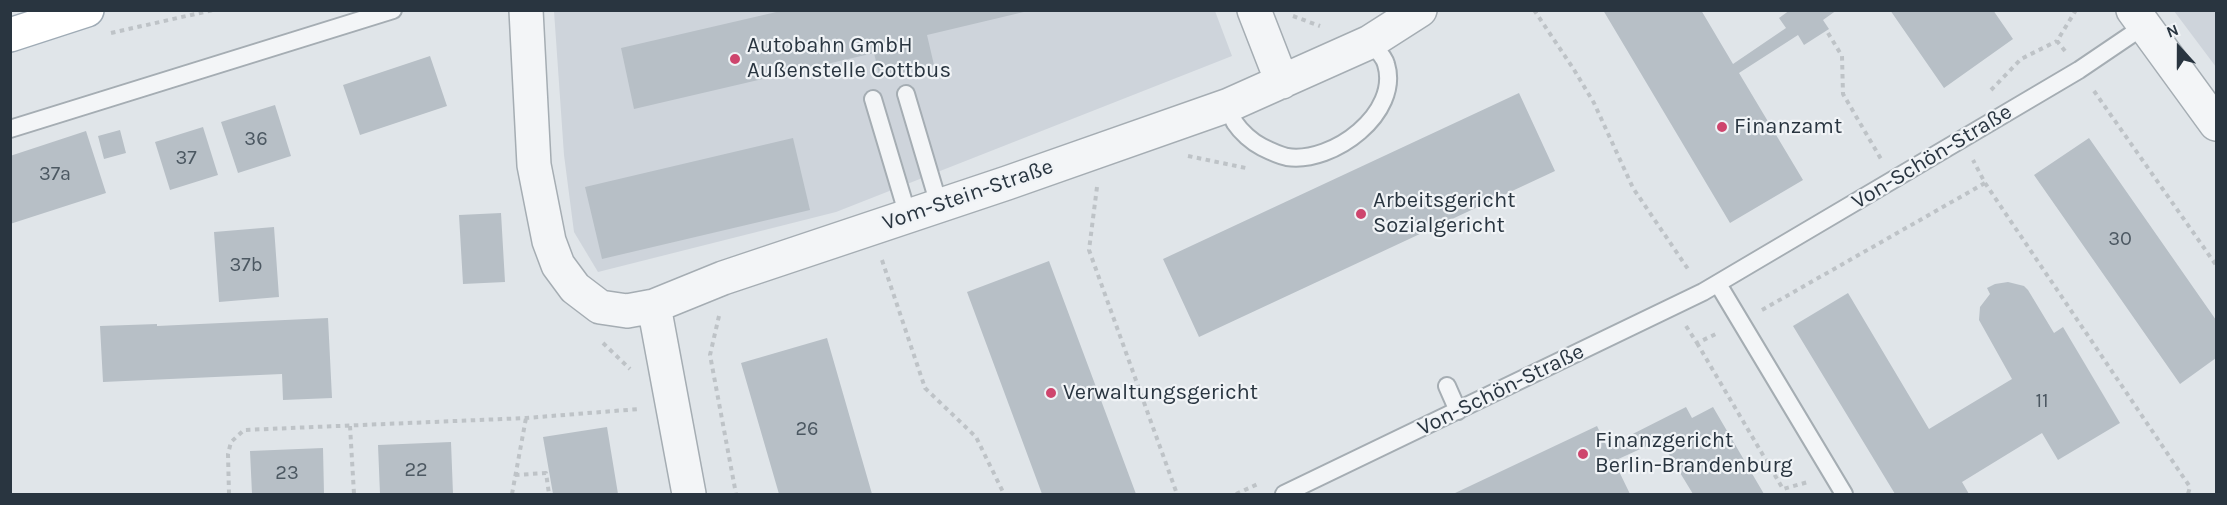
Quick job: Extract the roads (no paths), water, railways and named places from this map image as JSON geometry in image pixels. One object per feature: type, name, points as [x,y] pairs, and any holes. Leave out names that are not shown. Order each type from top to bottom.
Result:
[{"type":"main road","points":[[10,35],[87,10]]},
{"type":"street","name":"Vom-Stein-Straße","points":[[526,10],[534,165],[549,241],[558,265],[575,288],[600,307],[627,311],[654,306],[723,278],[1229,105],[1370,42],[1420,10]]},
{"type":"street","points":[[1254,10],[1282,81]]},
{"type":"street","points":[[2138,18],[2217,124]]},
{"type":"street","points":[[654,306],[688,495]]},
{"type":"lane","points":[[10,129],[393,10]]},
{"type":"lane","name":"Von-Schön-Straße","points":[[1284,495],[1711,288],[2079,70],[2138,18]]},
{"type":"lane","points":[[1229,105],[1235,123],[1254,142],[1275,153],[1288,157],[1325,153],[1334,149],[1345,143],[1373,118],[1388,89],[1386,63],[1370,42]]},
{"type":"lane","points":[[906,94],[939,205]]},
{"type":"lane","points":[[873,99],[908,216]]},
{"type":"lane","points":[[1711,288],[1844,495]]},
{"type":"lane","points":[[1447,386],[1458,411]]},
{"type":"place","name":"Autobahn GmbH Außenstelle Cottbus","points":[[735,59]]},
{"type":"place","name":"Finanzamt","points":[[1722,127]]},
{"type":"place","name":"Arbeitsgericht Sozialgericht","points":[[1361,214]]},
{"type":"place","name":"Verwaltungsgericht","points":[[1051,393]]},
{"type":"place","name":"Finanzgericht Berlin-Brandenburg","points":[[1583,454]]}]
